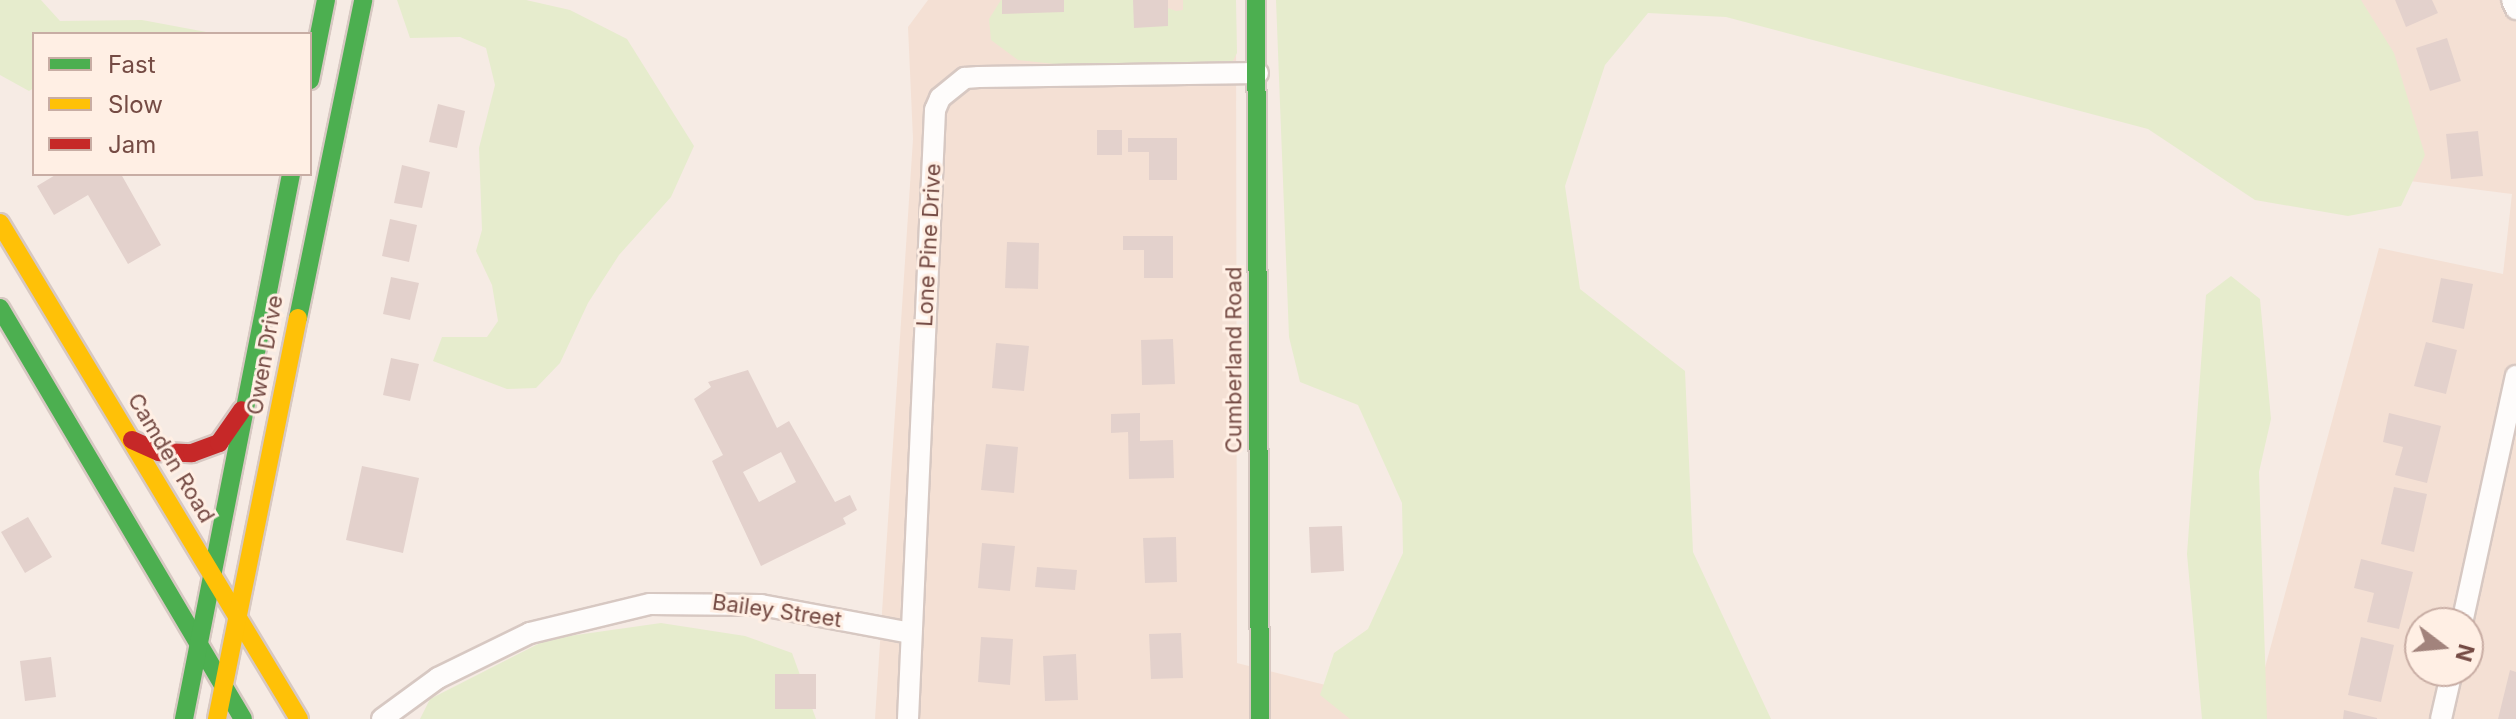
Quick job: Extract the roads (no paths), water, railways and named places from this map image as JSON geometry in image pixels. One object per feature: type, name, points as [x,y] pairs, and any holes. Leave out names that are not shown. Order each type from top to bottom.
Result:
[{"type":"main road","points":[[312,70],[326,0]]},
{"type":"main road","name":"Owen Drive","points":[[217,719],[363,0]]},
{"type":"main road","name":"Cumberland Road","points":[[1256,0],[1260,719]]},
{"type":"main road","name":"Owen Drive","points":[[184,719],[201,647],[244,408],[291,176]]},
{"type":"main road","name":"Camden Road","points":[[0,223],[299,719]]},
{"type":"main road","points":[[0,308],[243,719]]},
{"type":"main road","points":[[132,440],[159,452],[192,453],[219,443],[244,408]]},
{"type":"street","points":[[2512,0],[2516,9]]},
{"type":"street","name":"Lone Pine Drive","points":[[908,719],[935,110],[940,98],[965,78],[1258,73]]},
{"type":"street","points":[[2465,607],[2516,376]]},
{"type":"street","name":"Bailey Street","points":[[382,719],[438,678],[530,633],[587,615],[650,604],[761,605],[911,633]]},
{"type":"street","points":[[2441,719],[2448,687]]}]
